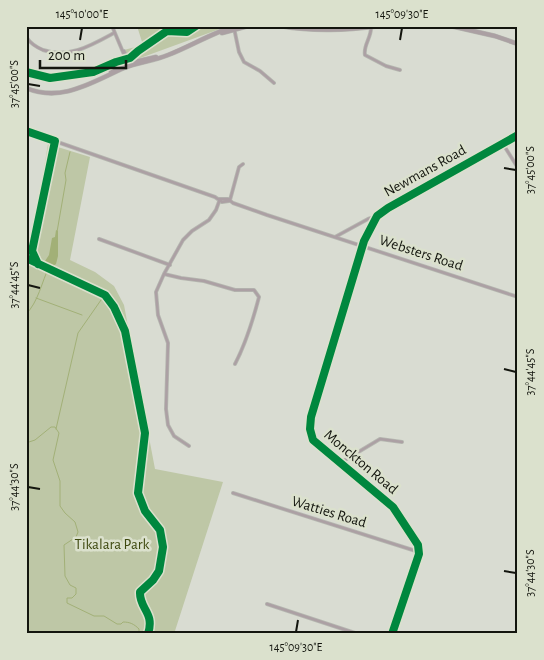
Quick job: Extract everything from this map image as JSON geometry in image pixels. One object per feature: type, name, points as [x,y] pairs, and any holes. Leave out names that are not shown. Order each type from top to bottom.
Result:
[{"type":"main road","points":[[26,88],[42,93],[57,94],[76,90],[129,64],[180,50],[234,27],[248,26]]},
{"type":"main road","points":[[281,26],[317,30],[349,30],[380,26]]},
{"type":"main road","points":[[298,26],[317,30]]},
{"type":"main road","points":[[349,30],[364,26]]},
{"type":"main road","points":[[450,26],[518,44]]},
{"type":"street","points":[[112,26],[129,64]]},
{"type":"street","points":[[234,27],[239,52],[244,62],[260,71],[274,83]]},
{"type":"street","points":[[371,27],[370,38],[364,49],[365,54],[386,66],[400,70]]},
{"type":"street","points":[[27,38],[40,49],[64,53],[82,49],[114,33]]},
{"type":"street","name":"Websters Road","points":[[26,131],[219,200],[230,201],[518,297]]},
{"type":"street","name":"Newmans Road","points":[[334,237],[377,216],[518,135]]},
{"type":"street","points":[[503,143],[518,168]]},
{"type":"street","points":[[230,201],[239,168],[243,164]]},
{"type":"street","points":[[189,446],[174,436],[168,425],[166,409],[168,343],[158,315],[156,292],[185,237],[209,220],[216,210],[219,200]]},
{"type":"street","name":"Newmans Road","points":[[362,246],[368,230],[377,216]]},
{"type":"street","points":[[342,234],[343,240]]},
{"type":"street","points":[[99,239],[170,265]]},
{"type":"street","name":"Monckton Road","points":[[362,246],[335,331],[309,424],[310,433],[313,440],[393,507],[418,544],[419,552]]},
{"type":"street","points":[[164,274],[204,280],[235,290],[254,290],[257,292],[259,297],[253,318],[245,344],[235,364]]},
{"type":"street","points":[[340,463],[380,439],[402,442]]},
{"type":"street","name":"Watties Road","points":[[232,493],[419,552]]},
{"type":"street","points":[[392,634],[419,552]]},
{"type":"street","points":[[267,604],[358,634]]},
{"type":"green space","points":[[137,26],[228,26],[132,61],[124,50],[143,45]]},
{"type":"green space","name":"Tikalara Park","points":[[48,144],[90,157],[70,260],[95,272],[114,286],[124,305],[155,469],[223,482],[174,634],[26,634],[26,238],[32,240]]},
{"type":"shaded area","points":[[56,230],[58,231],[58,256],[56,264],[51,268],[48,267],[45,261],[49,255],[52,238],[55,237]]},
{"type":"waterway","points":[[57,232],[66,180],[65,173],[70,152]]},
{"type":"waterway","points":[[26,314],[37,298],[49,267]]},
{"type":"waterway","points":[[36,298],[82,315]]},
{"type":"waterway","points":[[56,429],[78,333],[101,300]]},
{"type":"waterway","points":[[26,443],[35,440],[51,427],[55,427],[59,433],[53,460],[60,481],[60,506],[75,522],[78,532],[76,537],[64,545],[65,576],[70,585],[76,588],[76,594],[72,598],[67,598],[67,603],[94,616],[104,616],[117,624],[128,622],[139,629],[139,634]]},
{"type":"cycle path","points":[[26,72],[50,78],[93,72],[130,58],[167,31],[187,32],[196,26]]},
{"type":"cycle path","points":[[26,131],[55,141],[32,251],[38,264]]},
{"type":"cycle path","points":[[392,634],[419,554],[418,545],[393,507],[313,440],[310,429],[311,417],[364,241],[377,216],[518,135]]},
{"type":"cycle path","points":[[26,258],[105,295],[114,307],[125,331],[145,433],[138,493],[145,511],[160,530],[163,547],[159,571],[153,580],[140,592],[140,598],[150,621],[148,634]]}]
